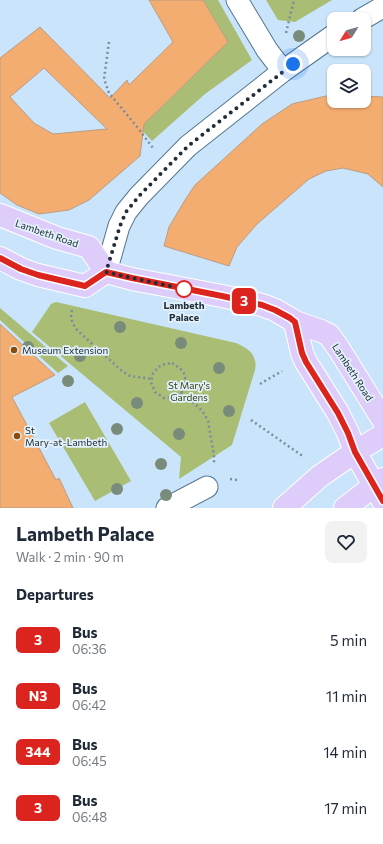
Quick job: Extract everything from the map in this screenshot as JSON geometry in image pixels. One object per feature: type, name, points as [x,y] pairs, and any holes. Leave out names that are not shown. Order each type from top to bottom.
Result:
[{"type":"main road","name":"Lambeth Road","points":[[0,215],[57,238],[89,247],[106,272],[262,305],[275,310],[295,322],[329,335],[383,420]]},
{"type":"main road","points":[[0,258],[21,269],[38,275],[85,286],[106,272]]},
{"type":"main road","points":[[295,322],[302,353],[306,362],[338,413],[355,452],[380,489],[345,508]]},
{"type":"main road","points":[[284,508],[320,476],[383,435]]},
{"type":"street","points":[[238,0],[267,50],[283,71]]},
{"type":"street","points":[[371,14],[383,7]]},
{"type":"street","points":[[106,272],[120,226],[126,212],[139,196],[188,146],[283,71],[327,40]]},
{"type":"street","points":[[167,508],[211,478]]},
{"type":"path","points":[[285,39],[294,0]]},
{"type":"path","points":[[109,42],[104,79],[109,93],[138,128],[156,153]]},
{"type":"path","points":[[72,306],[72,323],[82,335],[122,371],[130,376],[152,379]]},
{"type":"path","points":[[172,363],[181,369],[186,377],[185,389],[176,397],[164,398],[155,392],[151,382],[152,379],[153,373],[161,365],[172,363]]},
{"type":"path","points":[[260,384],[283,370]]},
{"type":"path","points":[[180,393],[196,405],[203,412],[208,421],[214,456],[211,478]]},
{"type":"path","points":[[251,420],[308,459]]},
{"type":"green space","points":[[203,0],[218,0],[252,60],[205,94],[152,141],[140,128],[228,42]]},
{"type":"green space","points":[[266,0],[332,0],[295,22],[278,20]]},
{"type":"green space","name":"St Mary's Gardens","points":[[56,302],[236,343],[248,350],[253,356],[256,365],[232,445],[179,479],[181,457],[32,332],[51,304]]},
{"type":"green space","points":[[0,308],[68,366],[58,373],[0,320]]},
{"type":"green space","points":[[85,402],[131,481],[95,501],[49,423]]},
{"type":"building","points":[[149,0],[203,0],[228,42],[144,124],[140,156],[89,200],[69,210],[39,214],[17,205],[0,193],[0,58],[40,27],[110,98],[127,80],[129,85],[173,42]],"holes":[[[44,68],[107,129],[53,134],[34,123],[10,97]]]},
{"type":"building","points":[[327,96],[327,108],[371,108],[371,96],[383,97],[383,187],[368,174],[343,168],[326,171],[309,179],[257,224],[237,247],[229,266],[164,246],[169,227],[195,185],[262,124],[292,104]]},
{"type":"building","name":"St Mary-at-Lambeth","points":[[0,324],[55,375],[12,397],[56,480],[59,478],[73,508],[0,508]]},
{"type":"bus line","name":"3","points":[[0,258],[21,269],[38,275],[85,286],[106,272],[262,305],[290,318],[295,322],[302,353],[306,362],[338,413],[355,452],[383,501]]},
{"type":"place","name":"Lambeth Palace","points":[[184,289]]},
{"type":"place","name":"Museum Extension","points":[[14,350]]},
{"type":"place","name":"St Mary-at-Lambeth","points":[[17,436]]},
{"type":"route","points":[[184,289],[106,272],[120,226],[126,212],[139,196],[188,146],[293,64]]}]
